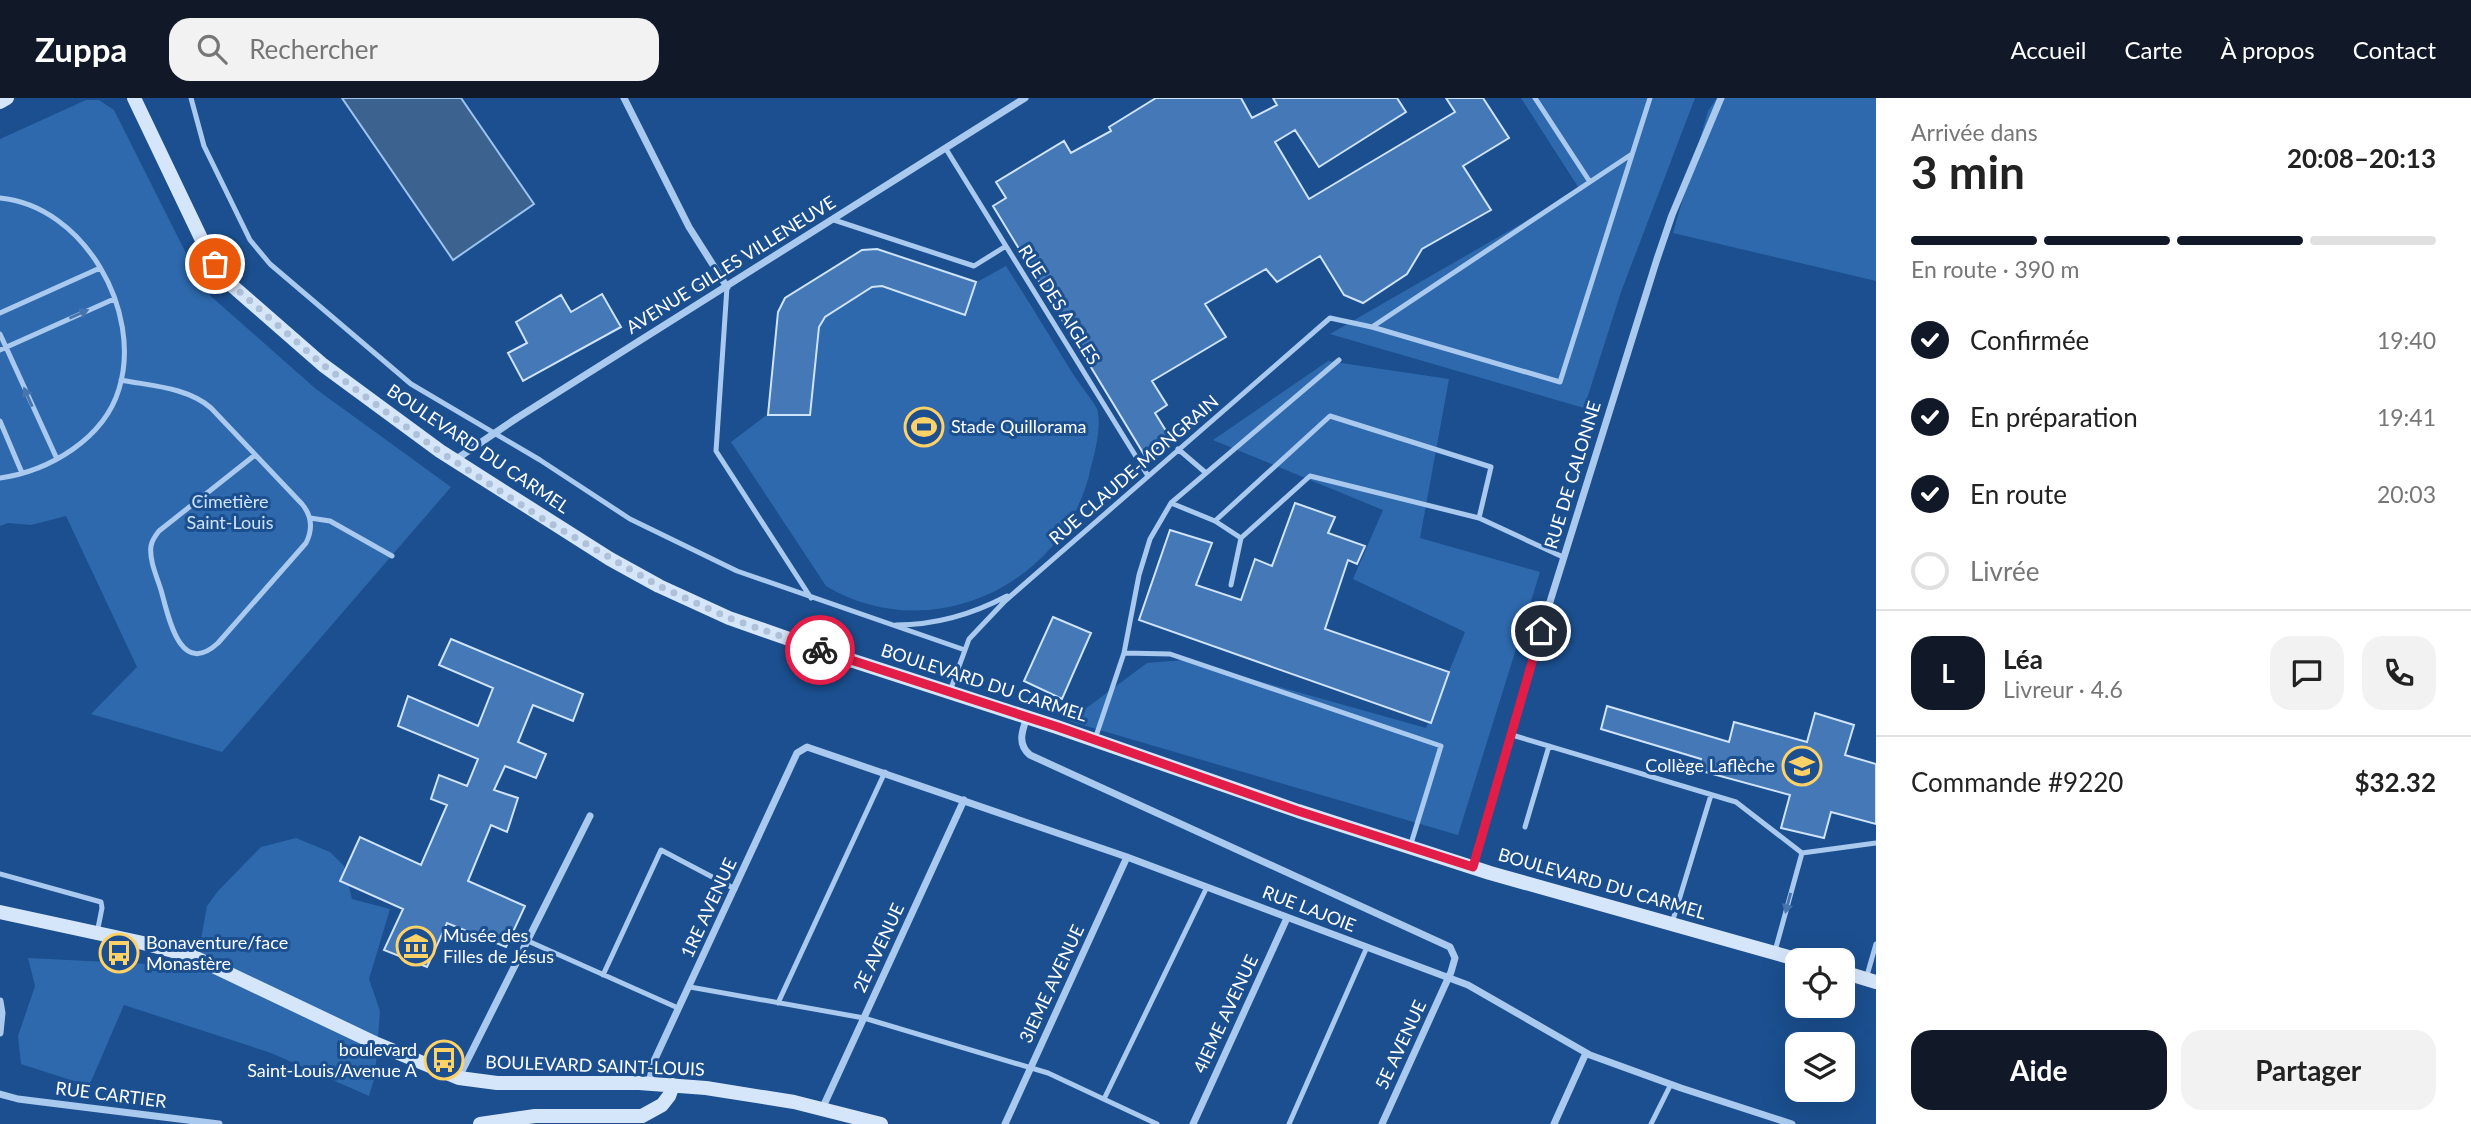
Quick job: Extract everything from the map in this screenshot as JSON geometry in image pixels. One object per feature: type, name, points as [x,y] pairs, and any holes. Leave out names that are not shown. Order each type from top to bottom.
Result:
[{"type":"street","points":[[0,102],[7,98]]},
{"type":"street","name":"BOULEVARD DU CARMEL","points":[[134,98],[205,247],[224,276],[323,365],[454,461],[610,559],[681,596],[765,631],[1027,717],[1298,811],[1473,867],[1785,956]]},
{"type":"street","points":[[624,98],[689,227],[727,287]]},
{"type":"street","name":"AVENUE GILLES VILLENEUVE","points":[[454,461],[1025,98]]},
{"type":"street","name":"RUE DE CALONNE","points":[[1473,867],[1563,558],[1661,248],[1721,98]]},
{"type":"street","points":[[1027,717],[1021,741],[1028,754],[1444,943],[1455,958],[1448,978]]},
{"type":"street","name":"RUE LAJOIE","points":[[803,748],[812,748],[885,772],[1127,857],[1367,947],[1484,993],[1586,1053],[1792,1124]]},
{"type":"street","name":"1RE AVENUE","points":[[649,1083],[654,1061],[678,1008],[797,753],[803,748]]},
{"type":"street","name":"2E AVENUE","points":[[822,1109],[964,800]]},
{"type":"street","points":[[459,1078],[590,817]]},
{"type":"street","name":"3IEME AVENUE","points":[[1005,1124],[1127,857]]},
{"type":"street","name":"BOULEVARD SAINT-LOUIS","points":[[0,912],[192,957],[377,1044],[459,1078],[497,1083],[673,1085],[771,1098],[881,1124]]},
{"type":"street","name":"4IEME AVENUE","points":[[1193,1124],[1287,918]]},
{"type":"street","name":"5E AVENUE","points":[[1382,1124],[1448,978]]},
{"type":"street","points":[[0,1001],[0,1033]]},
{"type":"street","points":[[1554,1124],[1586,1053]]},
{"type":"street","points":[[480,1124],[535,1116],[642,1116],[663,1105],[670,1097],[673,1085]]},
{"type":"street","name":"RUE CARTIER","points":[[0,1094],[18,1099],[219,1124]]},
{"type":"lane","points":[[191,98],[204,146],[250,240],[270,264],[411,384],[645,527],[737,571],[965,650]]},
{"type":"lane","points":[[1535,98],[1590,182]]},
{"type":"lane","points":[[1372,327],[1560,382],[1650,98]]},
{"type":"lane","name":"RUE DES AIGLES","points":[[946,149],[1148,475]]},
{"type":"lane","points":[[1372,327],[1632,154]]},
{"type":"lane","points":[[0,198],[23,203],[55,219],[79,239],[100,268],[114,299],[123,344],[121,380],[113,404],[83,441],[57,459],[22,473],[0,478]]},
{"type":"lane","points":[[834,220],[974,266],[1006,246]]},
{"type":"lane","points":[[0,313],[100,268]]},
{"type":"lane","points":[[727,287],[716,451],[811,598]]},
{"type":"lane","points":[[3,349],[114,299]]},
{"type":"lane","name":"RUE CLAUDE-MONGRAIN","points":[[950,691],[969,639],[1017,591],[1178,449],[1330,318],[1372,327]]},
{"type":"lane","points":[[0,334],[3,349],[57,459]]},
{"type":"lane","points":[[1095,740],[1124,653],[1146,551],[1171,503],[1339,360]]},
{"type":"lane","points":[[121,380],[178,391],[202,401],[255,455],[302,504],[310,517],[311,528],[306,543],[218,643],[209,650],[190,651],[181,646],[174,634],[152,558],[153,539],[159,531],[255,455]]},
{"type":"lane","points":[[1215,521],[1330,416],[1492,467],[1479,518]]},
{"type":"lane","points":[[0,421],[22,473]]},
{"type":"lane","points":[[1178,449],[1206,473]]},
{"type":"lane","points":[[1231,585],[1241,538],[1310,476],[1479,518],[1563,558]]},
{"type":"lane","points":[[1171,503],[1215,521],[1241,538]]},
{"type":"lane","points":[[310,517],[330,521],[391,556]]},
{"type":"lane","points":[[889,624],[918,624],[949,618],[993,603],[1017,591]]},
{"type":"lane","points":[[1124,653],[1170,654],[1441,746],[1410,847]]},
{"type":"lane","points":[[1512,735],[1736,802],[1802,853],[1876,844]]},
{"type":"lane","points":[[1525,827],[1549,746]]},
{"type":"lane","points":[[778,1003],[885,772]]},
{"type":"lane","points":[[1672,923],[1711,794]]},
{"type":"lane","points":[[603,975],[661,850],[735,889]]},
{"type":"lane","points":[[1774,953],[1802,853]]},
{"type":"lane","points":[[0,874],[101,902],[97,933]]},
{"type":"lane","points":[[1104,1099],[1206,887]]},
{"type":"lane","points":[[528,941],[678,1008]]},
{"type":"lane","points":[[1871,980],[1876,944]]},
{"type":"lane","points":[[1289,1124],[1367,947]]},
{"type":"lane","points":[[690,987],[864,1018],[1031,1068],[1157,1124]]},
{"type":"lane","points":[[1651,1124],[1671,1084]]},
{"type":"green space","points":[[1521,98],[1695,98],[1621,292],[1584,408],[1330,334],[1580,190]]},
{"type":"green space","points":[[1717,98],[1876,98],[1876,281],[1673,233],[1708,111]]},
{"type":"green space","name":"Cimetière Saint-Louis","points":[[86,100],[99,100],[114,110],[205,291],[316,389],[451,487],[222,752],[91,714],[137,667],[66,516],[31,525],[8,523],[0,526],[0,139]]},
{"type":"green space","name":"Stade Quillorama","points":[[862,250],[975,283],[1006,266],[1097,409],[1098,430],[1091,467],[1077,508],[1054,544],[1024,573],[989,594],[950,607],[908,610],[867,604],[826,586],[731,442],[768,414],[778,312],[785,298]]},
{"type":"green space","points":[[1328,361],[1449,379],[1420,538],[1540,572],[1458,835],[1069,721],[1147,663],[1184,660],[1426,728],[1465,632],[1353,579],[1383,510],[1213,440]]},
{"type":"green space","points":[[296,838],[330,852],[344,866],[352,899],[390,909],[369,979],[380,1011],[375,1076],[369,1096],[271,1053],[124,1005],[89,1086],[21,1064],[18,1036],[35,986],[28,958],[149,964],[199,950],[207,906],[218,891],[261,847]]},
{"type":"shaded area","points":[[342,98],[461,98],[534,204],[453,260]]},
{"type":"building","points":[[1156,98],[1241,98],[1252,118],[1277,105],[1273,98],[1397,98],[1406,112],[1319,167],[1295,130],[1275,142],[1309,199],[1455,112],[1446,98],[1483,98],[1509,138],[1463,166],[1491,210],[1422,249],[1407,274],[1363,303],[1344,295],[1320,256],[1277,282],[1266,269],[1205,304],[1226,337],[1152,381],[1167,405],[1155,413],[1171,439],[1145,456],[993,206],[1006,198],[996,182],[1064,141],[1071,153],[1111,131],[1109,127]]},
{"type":"building","points":[[877,249],[976,282],[965,315],[882,286],[872,287],[825,317],[819,327],[810,415],[768,415],[778,312],[785,298],[862,250]]},
{"type":"building","points":[[602,294],[621,327],[523,381],[508,353],[527,343],[516,322],[561,295],[571,312]]},
{"type":"building","points":[[1295,503],[1335,517],[1328,533],[1365,546],[1357,564],[1348,560],[1325,629],[1449,672],[1431,723],[1139,620],[1170,530],[1212,543],[1196,585],[1241,600],[1255,559],[1272,566]]},
{"type":"building","points":[[1053,617],[1091,633],[1062,699],[1024,681]]},
{"type":"building","points":[[451,639],[583,694],[573,721],[533,705],[518,742],[546,754],[536,778],[505,766],[494,790],[518,798],[507,832],[491,825],[468,881],[525,906],[506,947],[447,923],[427,967],[384,950],[403,909],[340,881],[360,837],[421,865],[447,805],[431,799],[439,775],[467,786],[478,759],[398,726],[408,696],[478,726],[493,688],[439,665]]},
{"type":"building","points":[[1607,706],[1729,742],[1734,722],[1807,742],[1815,713],[1854,725],[1845,755],[1876,764],[1876,824],[1831,812],[1824,838],[1781,828],[1790,795],[1698,770],[1701,759],[1601,729]]},
{"type":"way so far","points":[[215,264],[240,292],[323,365],[439,451],[543,519],[659,586],[729,618],[820,650]]},
{"type":"place","name":"Stade Quillorama","points":[[924,427]]},
{"type":"place","name":"Collège Laflèche","points":[[1802,766]]},
{"type":"place","name":"Musée des Filles de Jésus","points":[[416,946]]},
{"type":"place","name":"Bonaventure/face Monastère","points":[[119,953]]},
{"type":"place","name":"boulevard Saint-Louis/Avenue A","points":[[444,1060]]},
{"type":"route","points":[[820,650],[909,677],[1298,811],[1473,867],[1541,631]]}]
